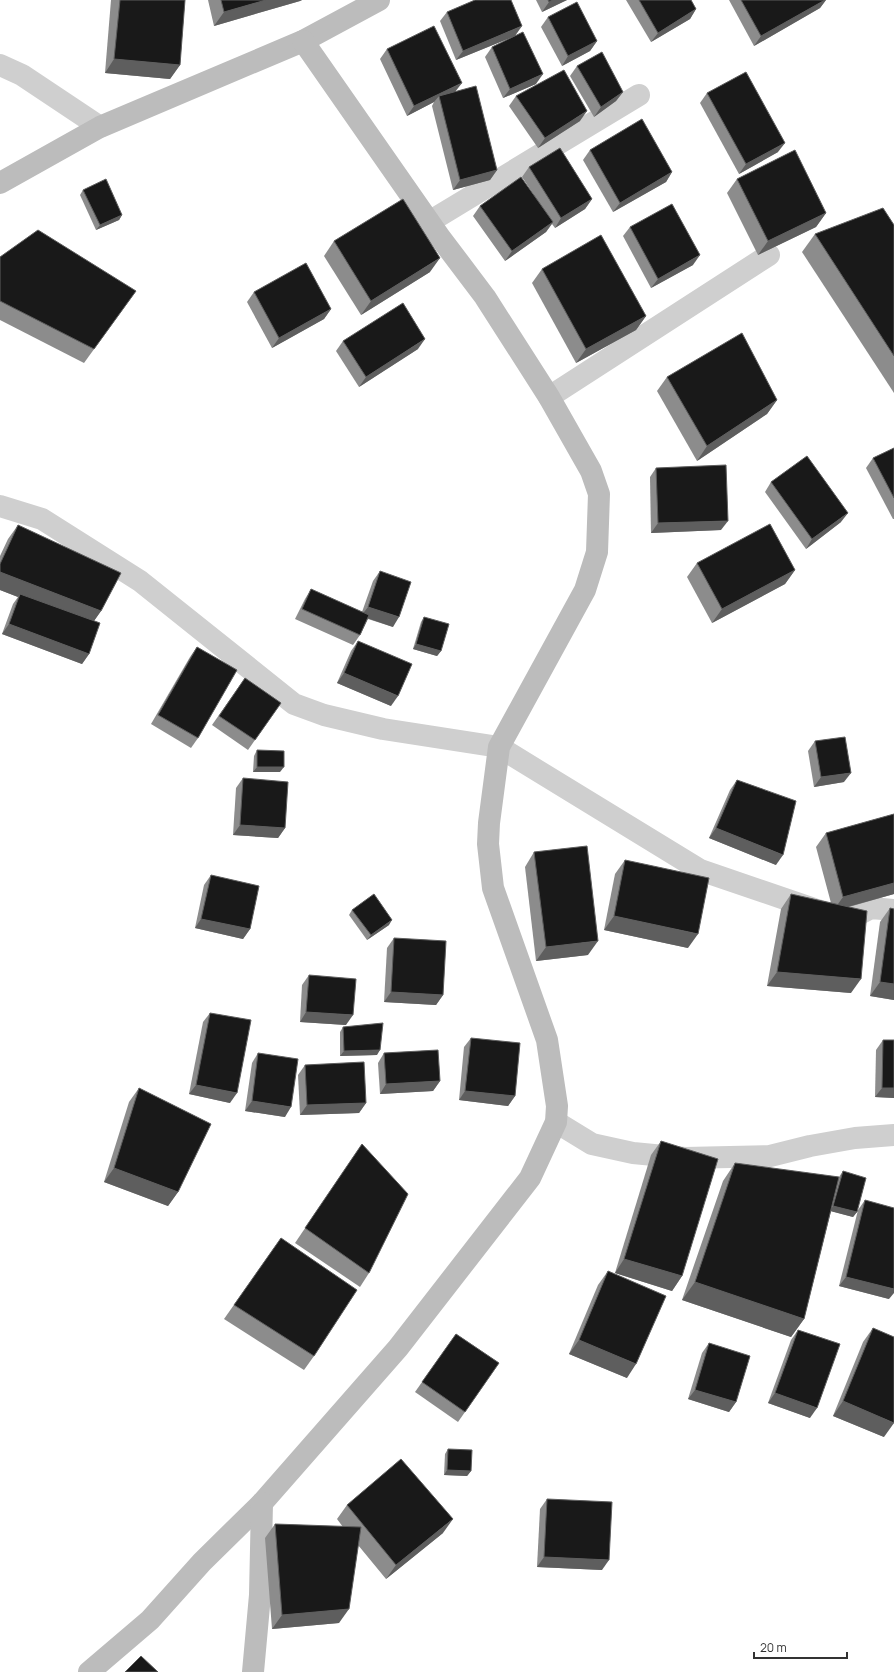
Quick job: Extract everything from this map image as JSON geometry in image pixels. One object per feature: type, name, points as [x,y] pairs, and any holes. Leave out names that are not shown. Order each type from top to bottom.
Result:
[{"type":"street","points":[[0,183],[100,127],[303,41],[379,0]]},
{"type":"street","points":[[89,1672],[150,1620],[202,1562],[262,1503],[398,1348],[530,1178],[556,1122],[557,1106],[547,1040],[493,888],[489,867],[489,823],[499,747],[585,590],[597,552],[599,494],[591,471],[549,397],[486,297],[429,222],[303,41]]},
{"type":"street","points":[[0,65],[22,75],[100,127]]},
{"type":"street","points":[[429,222],[638,95]]},
{"type":"street","points":[[549,397],[769,255]]},
{"type":"street","points":[[0,506],[42,519],[140,581],[294,704],[324,715],[383,729],[499,747],[700,870],[814,909],[850,918],[871,908],[894,910]]},
{"type":"street","points":[[556,1122],[592,1144],[633,1153],[685,1158],[770,1156],[810,1146],[855,1138],[894,1135]]},
{"type":"street","points":[[253,1672],[260,1595],[262,1503]]},
{"type":"building","points":[[120,0],[185,0],[180,65],[114,59]]},
{"type":"building","points":[[221,0],[266,0],[224,12]]},
{"type":"building","points":[[475,0],[511,0],[522,26],[463,51],[447,12]]},
{"type":"building","points":[[639,0],[691,0],[696,9],[658,33]]},
{"type":"building","points":[[741,0],[825,0],[761,36]]},
{"type":"building","points":[[577,2],[597,41],[568,56],[548,17]]},
{"type":"building","points":[[434,26],[462,83],[414,106],[387,49]]},
{"type":"building","points":[[523,32],[543,74],[510,89],[492,47]]},
{"type":"building","points":[[602,52],[623,92],[601,107],[577,66]]},
{"type":"building","points":[[564,70],[587,111],[545,138],[516,96]]},
{"type":"building","points":[[746,72],[785,143],[746,164],[707,93]]},
{"type":"building","points":[[476,86],[497,170],[460,180],[439,96]]},
{"type":"building","points":[[642,119],[672,172],[620,203],[590,150]]},
{"type":"building","points":[[560,148],[592,199],[561,218],[529,167]]},
{"type":"building","points":[[795,150],[826,213],[768,241],[737,179]]},
{"type":"building","points":[[521,177],[553,222],[512,251],[480,206]]},
{"type":"building","points":[[106,179],[122,215],[100,225],[83,190]]},
{"type":"building","points":[[403,199],[440,258],[371,301],[334,241]]},
{"type":"building","points":[[672,204],[700,255],[658,279],[630,227]]},
{"type":"building","points":[[883,208],[894,225],[894,356],[815,234]]},
{"type":"building","points":[[38,230],[136,291],[94,349],[0,301],[0,257]]},
{"type":"building","points":[[601,235],[646,316],[586,349],[542,269]]},
{"type":"building","points":[[306,263],[331,309],[279,338],[254,292]]},
{"type":"building","points":[[403,303],[425,339],[366,377],[343,341]]},
{"type":"building","points":[[742,333],[777,400],[707,446],[667,377]]},
{"type":"building","points":[[894,448],[894,498],[873,458]]},
{"type":"building","points":[[807,456],[848,513],[812,539],[771,482]]},
{"type":"building","points":[[726,465],[728,521],[658,523],[656,468]]},
{"type":"building","points":[[770,524],[795,570],[722,609],[697,563]]},
{"type":"building","points":[[18,525],[121,573],[101,611],[0,572],[0,564]]},
{"type":"building","points":[[380,571],[411,582],[399,617],[368,607]]},
{"type":"building","points":[[311,589],[369,615],[360,635],[302,609]]},
{"type":"building","points":[[20,594],[100,623],[89,654],[9,624]]},
{"type":"building","points":[[424,617],[449,624],[441,651],[416,644]]},
{"type":"building","points":[[358,641],[412,664],[398,696],[344,673]]},
{"type":"building","points":[[197,647],[237,670],[198,738],[158,715]]},
{"type":"building","points":[[245,678],[281,703],[255,740],[219,716]]},
{"type":"building","points":[[845,737],[851,773],[821,777],[815,741]]},
{"type":"building","points":[[257,750],[284,751],[284,767],[257,767]]},
{"type":"building","points":[[243,778],[288,782],[285,828],[240,825]]},
{"type":"building","points":[[737,780],[796,801],[783,855],[716,828]]},
{"type":"building","points":[[894,814],[894,883],[843,897],[826,833]]},
{"type":"building","points":[[587,846],[598,941],[546,947],[534,852]]},
{"type":"building","points":[[625,860],[709,878],[698,934],[614,916]]},
{"type":"building","points":[[211,875],[259,886],[250,929],[201,919]]},
{"type":"building","points":[[374,894],[392,920],[371,935],[352,910]]},
{"type":"building","points":[[791,894],[867,911],[861,979],[777,972]]},
{"type":"building","points":[[890,908],[894,909],[894,984],[880,982]]},
{"type":"building","points":[[394,938],[446,941],[443,995],[391,992]]},
{"type":"building","points":[[309,975],[356,979],[353,1015],[306,1012]]},
{"type":"building","points":[[210,1013],[251,1020],[237,1093],[196,1085]]},
{"type":"building","points":[[383,1023],[380,1050],[344,1051],[343,1027]]},
{"type":"building","points":[[471,1038],[520,1043],[515,1096],[465,1091]]},
{"type":"building","points":[[883,1040],[894,1040],[894,1088],[882,1088]]},
{"type":"building","points":[[438,1050],[440,1081],[386,1084],[384,1053]]},
{"type":"building","points":[[258,1053],[298,1059],[291,1107],[252,1101]]},
{"type":"building","points":[[364,1062],[366,1103],[307,1105],[305,1065]]},
{"type":"building","points":[[139,1088],[211,1124],[178,1192],[114,1168]]},
{"type":"building","points":[[661,1141],[718,1159],[682,1276],[624,1259]]},
{"type":"building","points":[[362,1144],[408,1194],[369,1273],[305,1228]]},
{"type":"building","points":[[735,1163],[839,1177],[804,1319],[695,1282]]},
{"type":"building","points":[[843,1171],[866,1178],[857,1212],[833,1206]]},
{"type":"building","points":[[865,1200],[894,1208],[894,1289],[846,1277]]},
{"type":"building","points":[[281,1238],[357,1290],[314,1356],[234,1305]]},
{"type":"building","points":[[608,1271],[666,1296],[636,1364],[579,1340]]},
{"type":"building","points":[[873,1328],[894,1337],[894,1423],[843,1401]]},
{"type":"building","points":[[798,1330],[840,1344],[817,1408],[775,1393]]},
{"type":"building","points":[[456,1334],[499,1363],[465,1412],[422,1382]]},
{"type":"building","points":[[709,1343],[750,1356],[736,1402],[695,1390]]},
{"type":"building","points":[[448,1449],[472,1450],[471,1471],[447,1470]]},
{"type":"building","points":[[401,1459],[453,1519],[396,1565],[347,1505]]},
{"type":"building","points":[[547,1499],[612,1502],[609,1560],[544,1557]]},
{"type":"building","points":[[275,1524],[361,1527],[349,1609],[282,1615]]},
{"type":"building","points":[[141,1656],[158,1672],[125,1672]]}]
